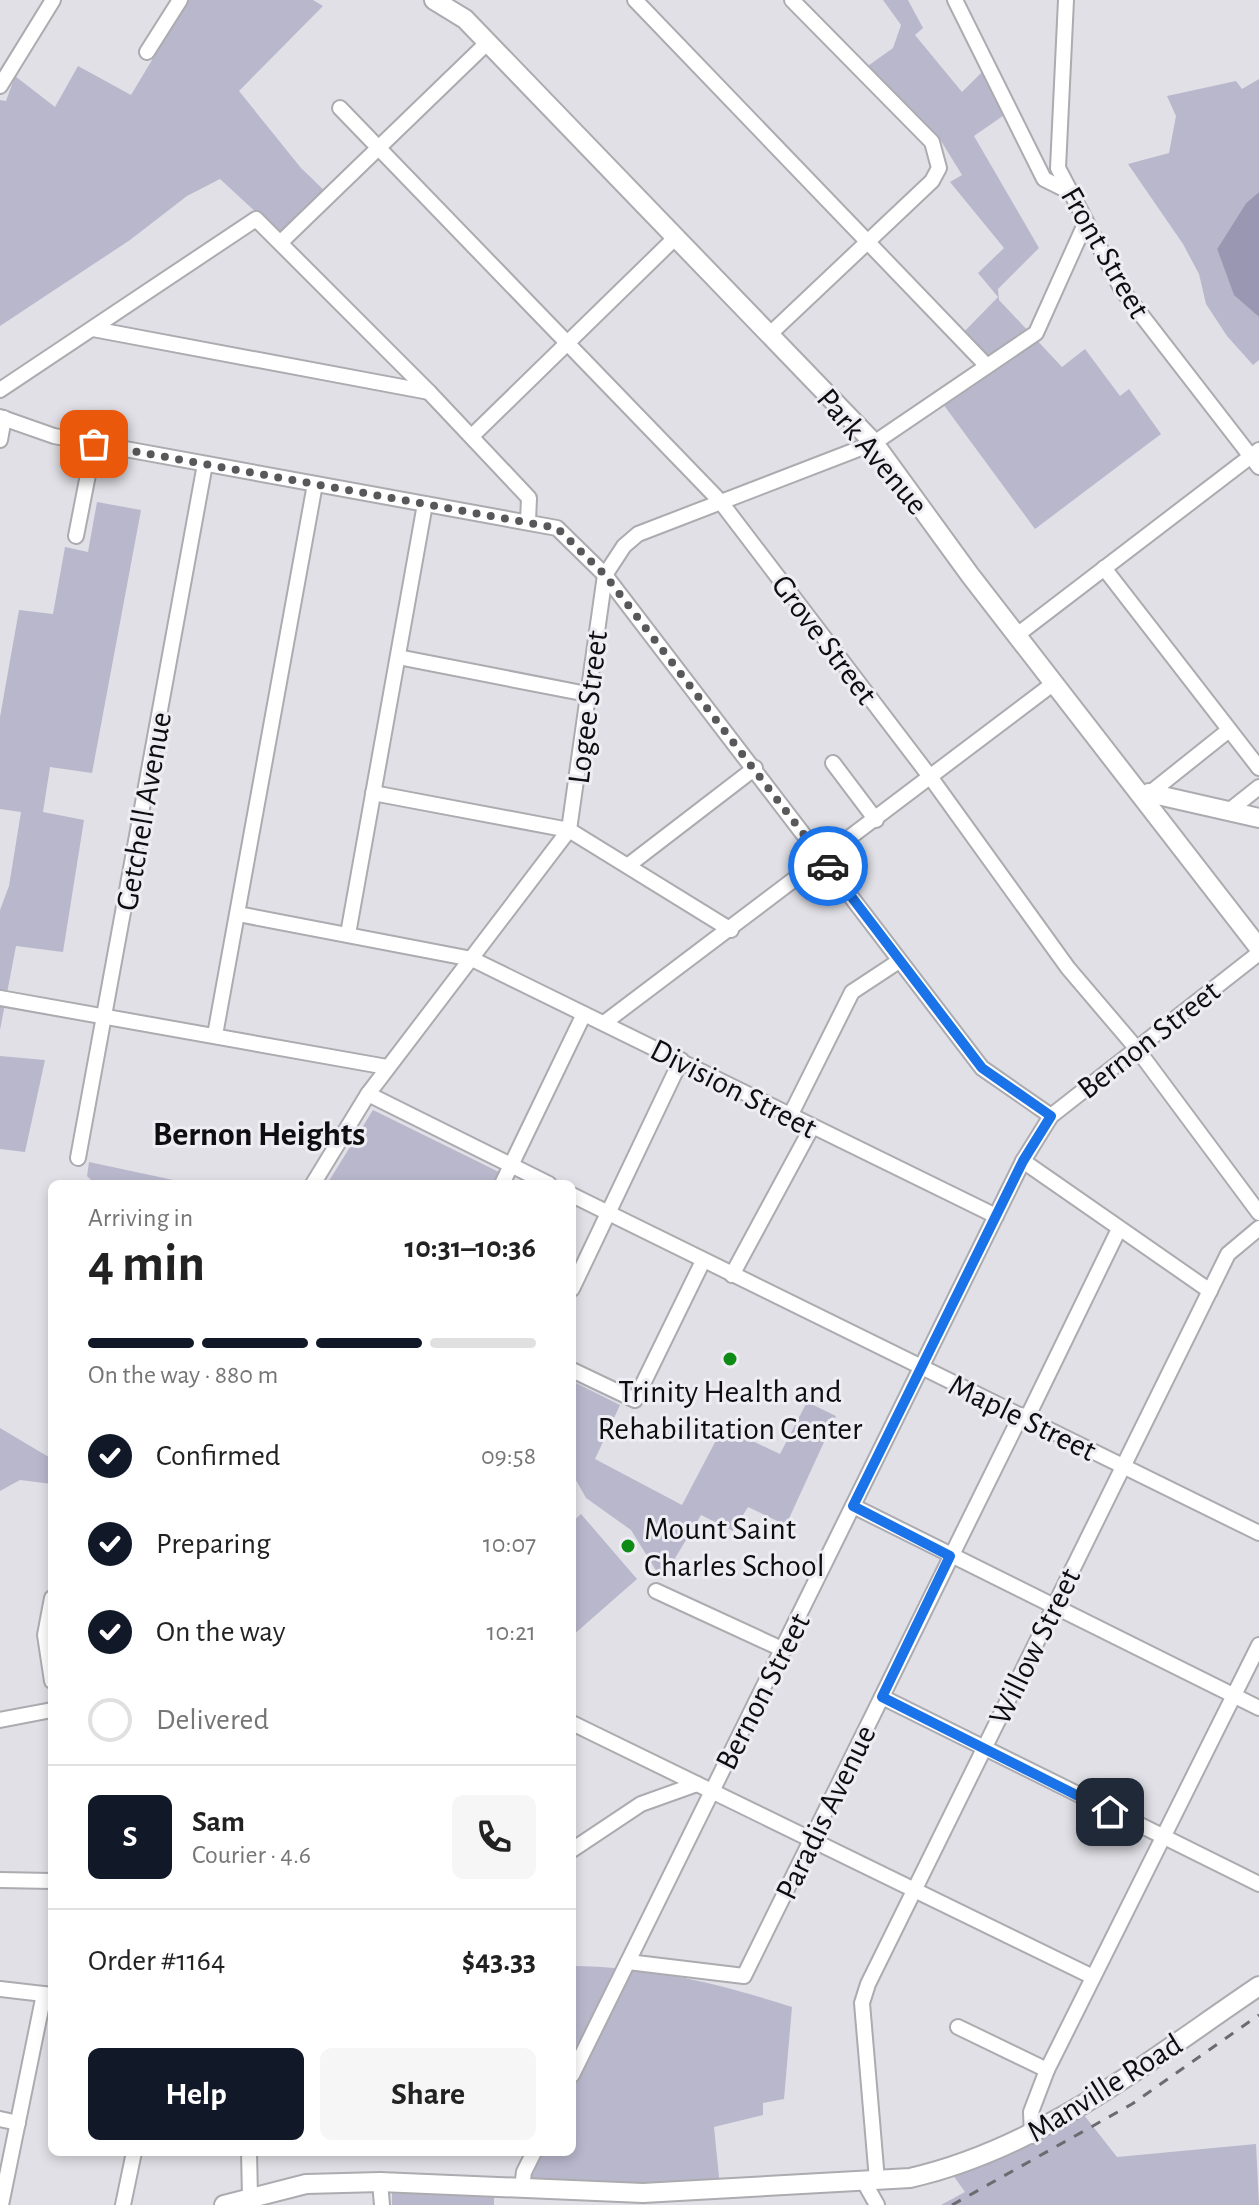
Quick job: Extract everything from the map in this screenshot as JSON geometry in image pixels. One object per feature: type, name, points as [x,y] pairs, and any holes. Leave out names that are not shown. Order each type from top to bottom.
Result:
[{"type":"main road","name":"Park Avenue","points":[[434,0],[465,19],[874,443],[1054,683],[1147,795],[1259,951]]},
{"type":"main road","points":[[1147,795],[1259,818]]},
{"type":"main road","name":"Manville Road","points":[[224,2205],[306,2184],[380,2182],[643,2193],[870,2180],[939,2172],[1032,2136],[1259,1986]]},
{"type":"street","points":[[0,86],[53,0]]},
{"type":"street","points":[[147,52],[177,4],[161,0]]},
{"type":"street","points":[[635,0],[987,366]]},
{"type":"street","points":[[770,334],[932,181],[939,168],[932,142],[792,0]]},
{"type":"street","points":[[955,0],[1044,179],[1068,191]]},
{"type":"street","name":"Front Street","points":[[1066,0],[1058,168],[1122,290],[1256,458]]},
{"type":"street","points":[[281,242],[487,43]]},
{"type":"street","name":"Grove Street","points":[[340,108],[720,501],[931,778],[1068,968],[1137,1049],[1259,1213]]},
{"type":"street","points":[[0,390],[256,219],[429,392],[529,498],[528,521]]},
{"type":"street","name":"Logee Street","points":[[315,1180],[387,1067],[569,830],[605,575],[624,546],[638,534],[874,443],[1036,333],[1085,224]]},
{"type":"street","points":[[472,436],[675,238]]},
{"type":"street","points":[[93,329],[429,392]]},
{"type":"street","points":[[0,440],[2,418],[54,436],[94,444],[557,528],[605,575],[982,1068],[1051,1116]]},
{"type":"street","points":[[76,536],[94,444]]},
{"type":"street","points":[[1017,635],[1256,458]]},
{"type":"street","name":"Getchell Avenue","points":[[78,1158],[205,464]]},
{"type":"street","points":[[215,1035],[315,484]]},
{"type":"street","points":[[348,934],[425,504]]},
{"type":"street","points":[[1104,568],[1259,768]]},
{"type":"street","points":[[398,657],[587,694]]},
{"type":"street","points":[[604,1023],[1054,683]]},
{"type":"street","points":[[1147,795],[1229,730]]},
{"type":"street","points":[[833,763],[876,820]]},
{"type":"street","points":[[630,864],[755,768]]},
{"type":"street","points":[[1230,810],[1259,787]]},
{"type":"street","points":[[373,793],[569,830],[630,864],[731,930]]},
{"type":"street","name":"Division Street","points":[[238,914],[472,959],[996,1216]]},
{"type":"street","name":"Bernon Street","points":[[576,2067],[1023,1161],[1051,1116],[1259,951]]},
{"type":"street","points":[[790,1116],[852,992],[899,961]]},
{"type":"street","points":[[0,998],[387,1067]]},
{"type":"street","points":[[504,1180],[584,1014]]},
{"type":"street","points":[[576,1281],[681,1060]]},
{"type":"street","points":[[368,1094],[541,1180]]},
{"type":"street","points":[[732,1275],[812,1127]]},
{"type":"street","points":[[1023,1161],[1210,1291]]},
{"type":"street","name":"Maple Street","points":[[576,1197],[1259,1533]]},
{"type":"street","name":"Willow Street","points":[[870,2180],[862,2003],[868,1984],[1228,1254],[1259,1228]]},
{"type":"street","name":"Paradis Avenue","points":[[628,1962],[744,1976],[950,1556],[1119,1229]]},
{"type":"street","points":[[576,1372],[635,1400],[703,1261]]},
{"type":"street","points":[[853,1506],[1259,1708]]},
{"type":"street","points":[[656,1591],[784,1650]]},
{"type":"street","points":[[48,1619],[45,1635],[48,1655]]},
{"type":"street","points":[[1032,2136],[1031,2112],[1047,2070],[1259,1645]]},
{"type":"street","points":[[882,1697],[1259,1884]]},
{"type":"street","points":[[0,1720],[48,1711]]},
{"type":"street","points":[[576,1725],[1093,1977]]},
{"type":"street","points":[[576,1847],[641,1804],[697,1784]]},
{"type":"street","points":[[0,1880],[48,1881]]},
{"type":"street","points":[[0,1989],[48,1995],[1,2205]]},
{"type":"street","points":[[958,2027],[1047,2070]]},
{"type":"street","points":[[0,2119],[18,2123]]},
{"type":"street","points":[[123,2205],[133,2156]]},
{"type":"street","points":[[249,2156],[250,2197]]},
{"type":"street","points":[[522,2187],[524,2172],[532,2156]]},
{"type":"street","points":[[870,2180],[877,2205]]},
{"type":"street","points":[[380,2182],[382,2205]]},
{"type":"shaded area","points":[[188,0],[313,0],[323,6],[239,91],[301,168],[330,196],[283,237],[220,179],[187,196],[130,240],[0,326],[0,100],[6,101],[15,76],[55,107],[78,66],[131,95]]},
{"type":"shaded area","points":[[883,0],[908,0],[923,28],[915,35],[962,92],[985,69],[1007,113],[974,136],[1039,248],[998,289],[999,300],[1062,367],[1085,349],[1120,396],[1129,389],[1161,434],[1035,529],[943,404],[987,371],[957,339],[998,297],[978,273],[1004,248],[950,182],[962,175],[938,136],[865,68],[893,48],[901,25]]},
{"type":"shaded area","points":[[1259,79],[1259,192],[1246,203],[1217,249],[1234,294],[1259,317],[1259,360],[1253,365],[1227,336],[1206,304],[1199,274],[1183,244],[1128,164],[1169,153],[1176,116],[1167,96],[1236,81],[1242,89]]},
{"type":"shaded area","points":[[1259,192],[1259,317],[1234,295],[1217,249],[1246,203]]},
{"type":"shaded area","points":[[97,502],[141,510],[92,773],[50,767],[43,812],[84,820],[63,952],[16,946],[0,1030],[0,910],[9,886],[21,812],[0,809],[0,717],[19,610],[53,614],[65,547],[88,552]]},
{"type":"shaded area","points":[[0,1056],[45,1060],[25,1152],[0,1149]]},
{"type":"shaded area","points":[[373,1110],[499,1172],[495,1180],[329,1180]]},
{"type":"shaded area","points":[[89,1162],[173,1180],[91,1180],[87,1176]]},
{"type":"shaded area","points":[[576,1383],[620,1405],[595,1459],[682,1505],[723,1427],[780,1454],[807,1402],[836,1416],[786,1525],[748,1507],[733,1531],[701,1515],[662,1580],[631,1530],[586,1498],[576,1480]]},
{"type":"shaded area","points":[[0,1428],[48,1456],[48,1484],[20,1480],[0,1491]]},
{"type":"shaded area","points":[[581,1514],[637,1579],[576,1632],[576,1518]]},
{"type":"shaded area","points":[[576,1966],[630,1969],[684,1978],[792,2007],[784,2099],[763,2103],[763,2115],[714,2127],[720,2187],[524,2186],[535,2156],[576,2156]]},
{"type":"shaded area","points":[[1080,2110],[1117,2157],[1256,2144],[1259,2205],[941,2205],[965,2192],[950,2171]]},
{"type":"shaded area","points":[[392,2182],[494,2184],[494,2205],[392,2205]]},
{"type":"railway","points":[[952,2205],[1132,2104],[1259,2015]]},
{"type":"way so far","points":[[94,444],[557,528],[605,575],[828,866]]},
{"type":"place","name":"Trinity Health and Rehabilitation Center","points":[[730,1359]]},
{"type":"place","name":"Mount Saint Charles School","points":[[628,1546]]},
{"type":"district","name":"Bernon Heights","points":[[259,1133]]},
{"type":"route","points":[[828,866],[982,1068],[999,1083],[1051,1116],[1023,1161],[853,1506],[950,1556],[882,1697],[1110,1812]]}]
